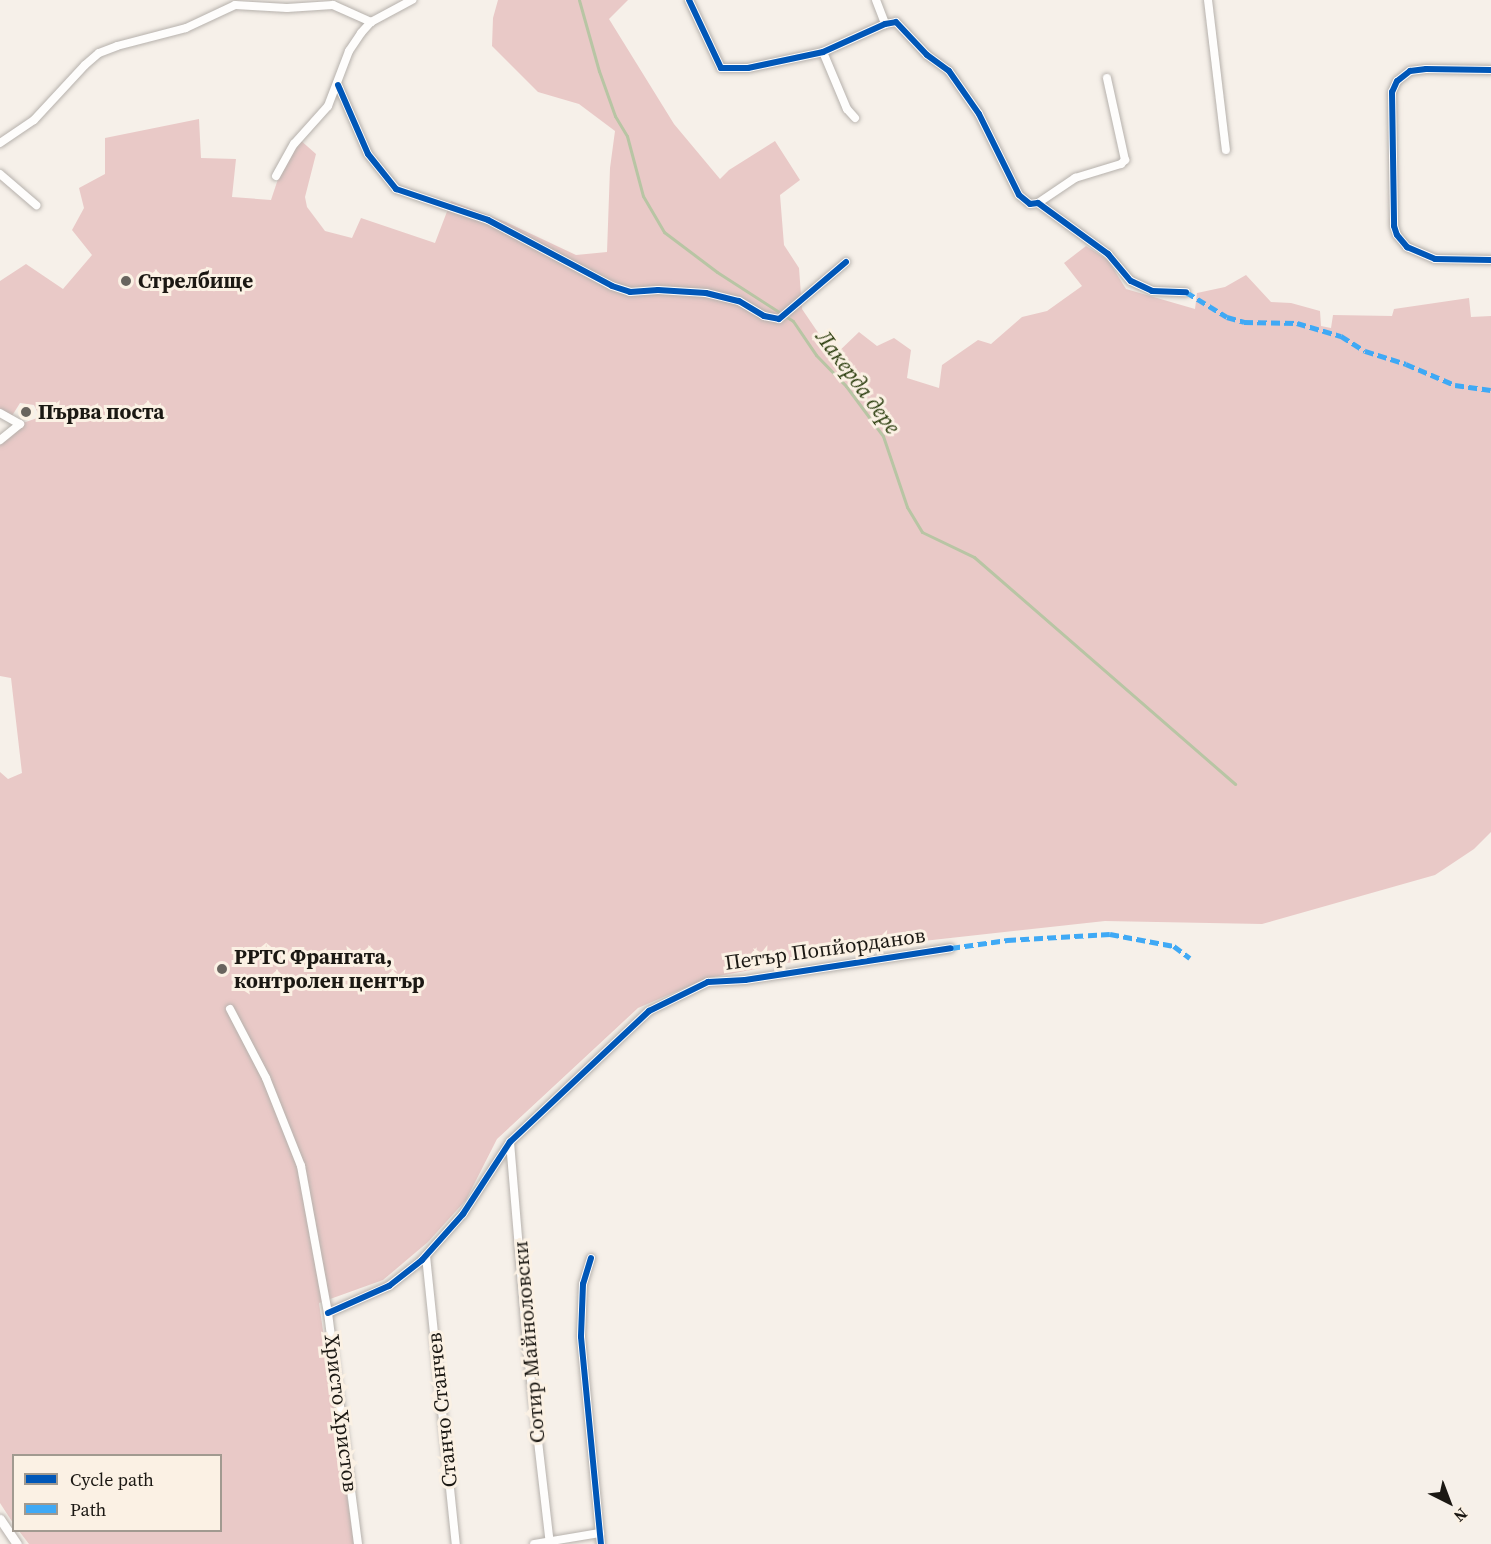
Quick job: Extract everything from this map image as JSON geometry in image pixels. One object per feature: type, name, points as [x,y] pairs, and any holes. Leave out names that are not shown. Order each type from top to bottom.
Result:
[{"type":"street","points":[[276,176],[294,144],[328,106],[350,51],[371,22],[411,0]]},
{"type":"street","points":[[689,0],[721,68],[748,68],[823,52],[885,24],[896,22],[927,55],[949,71],[979,114],[1017,193],[1030,204],[1038,204],[1076,178],[1124,161],[1125,156],[1107,78]]},
{"type":"street","points":[[876,0],[885,24]]},
{"type":"street","points":[[1208,0],[1226,150]]},
{"type":"street","points":[[0,143],[34,120],[99,53],[186,28],[235,4],[287,8],[333,5],[371,22]]},
{"type":"street","points":[[823,52],[848,109],[855,118]]},
{"type":"street","points":[[1491,70],[1426,69],[1410,71],[1397,81],[1392,92],[1396,235],[1407,247],[1435,259],[1491,260]]},
{"type":"street","points":[[338,85],[368,154],[396,189],[488,220],[612,286],[630,292],[658,290],[706,293],[739,301],[764,316],[779,319],[846,262]]},
{"type":"street","points":[[0,174],[36,206]]},
{"type":"street","points":[[1038,204],[1108,254],[1131,281],[1152,291],[1186,292]]},
{"type":"street","points":[[0,413],[20,424],[0,440]]},
{"type":"street","name":"Петър Попйорданов","points":[[426,1256],[463,1214],[510,1142],[586,1073],[638,1019],[708,982],[745,980],[951,948]]},
{"type":"street","points":[[230,1009],[266,1078],[301,1166],[328,1313]]},
{"type":"street","name":"Сотир Майноловски","points":[[510,1142],[527,1346],[550,1543]]},
{"type":"street","name":"Христо Христов","points":[[358,1544],[328,1313],[389,1286],[426,1256]]},
{"type":"street","name":"Станчо Станчев","points":[[426,1256],[456,1544]]},
{"type":"street","points":[[591,1258],[583,1284],[581,1336],[601,1544]]},
{"type":"street","points":[[0,1519],[17,1544]]},
{"type":"street","points":[[534,1544],[600,1533]]},
{"type":"shaded area","points":[[498,0],[628,0],[609,19],[674,124],[720,179],[729,170],[775,141],[800,180],[780,195],[784,245],[799,268],[802,309],[834,356],[859,332],[877,346],[894,338],[911,350],[907,378],[939,388],[942,365],[978,340],[991,344],[1022,317],[1047,311],[1082,286],[1064,263],[1086,246],[1108,260],[1126,289],[1195,309],[1197,293],[1225,287],[1246,275],[1271,302],[1291,303],[1320,311],[1321,326],[1331,328],[1333,315],[1392,316],[1394,309],[1469,298],[1471,317],[1491,316],[1491,832],[1474,849],[1435,875],[1262,924],[1105,921],[878,946],[708,978],[638,1008],[497,1139],[466,1200],[428,1242],[383,1280],[319,1303],[354,1544],[29,1544],[20,1532],[222,1532],[222,1454],[12,1454],[12,1521],[0,1503],[0,772],[8,779],[22,773],[11,678],[0,676],[0,440],[20,424],[40,417],[34,405],[20,403],[10,419],[0,413],[0,281],[26,264],[63,289],[92,255],[72,230],[84,208],[79,188],[105,174],[105,138],[199,119],[201,158],[236,159],[232,197],[271,200],[283,164],[299,139],[316,154],[305,197],[307,207],[325,231],[352,238],[361,218],[435,243],[451,201],[506,222],[576,255],[607,252],[610,168],[615,131],[579,104],[538,92],[492,46],[493,18]]},
{"type":"waterway","name":"Лакерда дере","points":[[579,0],[599,71],[615,116],[627,136],[643,196],[664,232],[717,272],[793,321],[816,355],[846,386],[883,436],[907,507],[922,532],[974,557],[1235,784]]},
{"type":"marked path","points":[[1186,292],[1227,317],[1244,322],[1297,323],[1341,336],[1365,351],[1406,364],[1455,385],[1491,390]]},
{"type":"marked path","points":[[951,948],[1007,940],[1110,934],[1174,946],[1190,958]]},
{"type":"cycle path","points":[[689,0],[721,68],[748,68],[823,52],[885,24],[896,22],[927,55],[949,71],[979,114],[1019,195],[1030,204],[1038,203],[1108,254],[1131,281],[1152,291],[1186,292]]},
{"type":"cycle path","points":[[1491,70],[1426,69],[1410,71],[1397,81],[1392,92],[1394,226],[1397,235],[1407,247],[1435,259],[1491,260]]},
{"type":"cycle path","points":[[338,85],[368,154],[396,189],[488,220],[612,286],[630,292],[658,290],[706,293],[739,301],[764,316],[779,319],[846,262]]},
{"type":"cycle path","points":[[328,1313],[389,1286],[422,1260],[463,1214],[510,1142],[649,1011],[708,982],[745,980],[951,948]]},
{"type":"cycle path","points":[[591,1258],[583,1284],[581,1337],[601,1544]]},
{"type":"place","name":"Стрелбище","points":[[126,281]]},
{"type":"place","name":"Първа поста","points":[[26,412]]},
{"type":"place","name":"РРТС Франгата, контролен център","points":[[222,969]]}]
